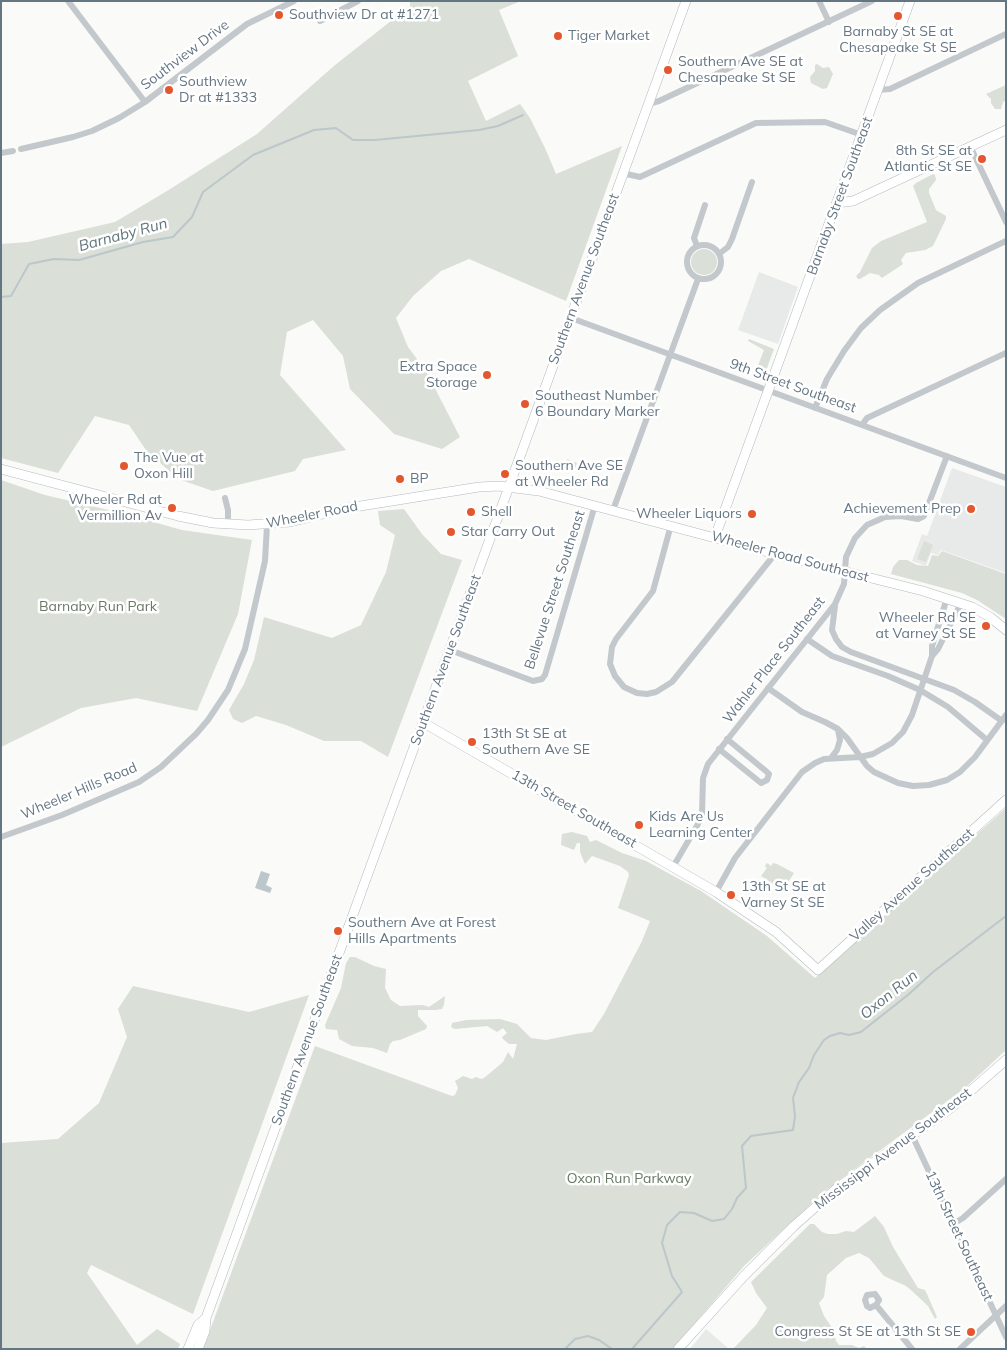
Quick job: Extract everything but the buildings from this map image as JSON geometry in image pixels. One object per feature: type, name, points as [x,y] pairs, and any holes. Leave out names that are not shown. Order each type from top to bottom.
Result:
[{"type":"main road","name":"Southern Avenue Southeast","points":[[198,1349],[205,1331],[206,1318],[686,1]]},
{"type":"main road","name":"Barnaby Street Southeast","points":[[715,537],[910,1]]},
{"type":"main road","points":[[837,203],[854,201],[1006,130]]},
{"type":"main road","name":"Wheeler Road","points":[[1,469],[195,520],[228,524],[267,525],[348,508],[452,491],[509,487]]},
{"type":"main road","name":"Wheeler Road Southeast","points":[[509,487],[539,491],[595,505],[947,598],[990,617],[1006,630]]},
{"type":"main road","name":"13th Street Southeast","points":[[424,722],[716,892],[776,932],[818,970]]},
{"type":"main road","name":"Valley Avenue Southeast","points":[[818,970],[1006,800]]},
{"type":"main road","name":"Mississippi Avenue Southeast","points":[[678,1349],[744,1276],[794,1226],[837,1188],[963,1098],[1006,1060]]},
{"type":"main road","name":"Southern Avenue Southeast","points":[[188,1349],[198,1325],[206,1318]]},
{"type":"street","name":"Southview Drive","points":[[68,1],[145,102]]},
{"type":"street","name":"Southview Drive","points":[[22,149],[74,137],[119,118],[145,102],[247,24],[294,1]]},
{"type":"street","points":[[320,21],[358,1]]},
{"type":"street","points":[[819,1],[829,22]]},
{"type":"street","points":[[648,104],[659,101],[872,1]]},
{"type":"street","points":[[878,90],[890,89],[1006,34]]},
{"type":"street","points":[[622,173],[640,177],[756,122],[825,122],[862,135]]},
{"type":"street","points":[[970,146],[1006,222]]},
{"type":"street","points":[[1,153],[13,151]]},
{"type":"street","points":[[719,254],[728,247],[732,239],[752,182]]},
{"type":"street","points":[[697,246],[694,238],[705,205]]},
{"type":"street","points":[[815,408],[827,379],[844,351],[861,328],[880,310],[918,282],[1006,241]]},
{"type":"street","points":[[697,246],[709,246],[719,254],[721,263],[717,273],[708,279],[698,279],[690,272],[686,262],[690,252],[697,246]]},
{"type":"street","points":[[613,510],[698,279]]},
{"type":"street","name":"9th Street Southeast","points":[[571,318],[1006,478]]},
{"type":"street","points":[[862,425],[867,418],[1006,353]]},
{"type":"street","name":"Wahler Place Southeast","points":[[673,866],[702,814],[704,772],[708,764],[835,604],[844,584],[845,560],[850,546],[858,533],[867,525],[892,516],[918,519],[924,516],[947,456]]},
{"type":"street","points":[[224,498],[228,510],[228,524]]},
{"type":"street","name":"Bellevue Street Southeast","points":[[450,650],[537,681],[544,676],[595,505]]},
{"type":"street","name":"Wheeler Hills Road","points":[[1,837],[62,815],[139,782],[161,767],[196,734],[228,690],[245,649],[265,561],[267,525]]},
{"type":"street","points":[[671,525],[653,591],[612,647],[610,664],[614,676],[623,687],[637,693],[654,693],[664,689],[672,682],[775,554]]},
{"type":"street","points":[[716,892],[735,858],[797,777],[815,763],[832,758],[860,757],[873,754],[884,749],[900,736],[910,719],[932,656],[932,646],[947,598]]},
{"type":"street","points":[[932,656],[938,649],[961,603]]},
{"type":"street","points":[[768,688],[802,712],[838,729],[874,772],[898,783],[913,786],[929,785],[947,780],[960,772],[988,740],[1004,718],[968,698],[924,678],[888,666],[842,647],[832,630],[835,604]]},
{"type":"street","points":[[807,639],[834,656],[920,690],[948,707],[988,740]]},
{"type":"street","points":[[834,656],[838,643]]},
{"type":"street","points":[[886,675],[888,666]]},
{"type":"street","points":[[832,758],[838,750],[840,740],[838,729]]},
{"type":"street","points":[[719,749],[761,783],[767,780],[769,774],[727,739]]},
{"type":"street","name":"13th Street Southeast","points":[[912,1135],[1006,1337]]},
{"type":"street","points":[[953,1224],[963,1218],[1006,1179]]},
{"type":"street","points":[[876,1305],[912,1349]]},
{"type":"street","points":[[960,1349],[1006,1306]]},
{"type":"shaded area","points":[[759,272],[798,287],[778,344],[738,330]]},
{"type":"shaded area","name":"Achievement Prep","points":[[952,468],[1006,487],[1006,573],[941,550],[938,555],[931,553],[926,566],[912,561],[922,534],[927,536]]},
{"type":"shaded area","points":[[261,871],[270,874],[266,885],[272,888],[270,893],[255,888]]},
{"type":"shaded area","points":[[706,1329],[729,1349],[690,1349]]},
{"type":"green space","points":[[410,1],[521,1],[499,10],[518,56],[468,81],[486,121],[520,104],[530,118],[556,174],[622,146],[566,301],[469,259],[441,271],[413,296],[396,318],[408,347],[426,371],[460,437],[442,449],[394,434],[350,389],[343,356],[313,320],[287,332],[280,375],[346,450],[303,459],[295,471],[213,491],[178,479],[146,450],[129,425],[95,416],[58,473],[1,458],[1,244],[28,242],[115,222],[257,134],[335,65],[410,6]]},
{"type":"green space","points":[[817,64],[823,68],[829,67],[833,74],[827,88],[823,89],[811,83],[810,77],[815,71],[815,65]]},
{"type":"green space","points":[[1006,85],[1006,100],[1003,102],[1001,109],[995,109],[991,99],[986,94]]},
{"type":"green space","points":[[933,174],[936,180],[929,189],[929,193],[936,210],[946,216],[946,219],[933,246],[925,250],[906,253],[901,260],[903,264],[882,278],[879,275],[870,273],[858,279],[856,276],[872,248],[881,241],[927,222],[913,186]]},
{"type":"green space","points":[[704,249],[713,253],[717,262],[713,271],[704,275],[695,271],[691,262],[695,253]]},
{"type":"green space","points":[[749,339],[774,349],[763,379],[758,377],[757,368],[764,350],[748,341]]},
{"type":"green space","points":[[567,459],[577,463],[574,471],[564,467]]},
{"type":"green space","name":"Barnaby Run Park","points":[[1,480],[45,495],[182,530],[252,540],[238,614],[197,711],[136,698],[81,708],[1,747]]},
{"type":"green space","points":[[404,509],[422,534],[441,554],[462,560],[388,757],[361,741],[324,741],[286,725],[256,716],[242,723],[233,719],[229,710],[244,684],[254,660],[264,617],[332,638],[361,625],[386,572],[395,535],[380,525],[378,511]]},
{"type":"green space","points":[[924,541],[933,545],[926,562],[917,559]]},
{"type":"green space","points":[[942,551],[1006,574],[1006,619],[977,600],[962,593],[891,574],[893,567],[899,560],[907,560],[917,565],[928,566],[932,555],[938,556]]},
{"type":"green space","name":"Oxon Run Parkway","points":[[1006,808],[1006,1050],[965,1088],[826,1190],[744,1266],[673,1349],[203,1349],[315,1046],[452,1096],[455,1095],[458,1088],[455,1081],[463,1076],[472,1079],[476,1077],[484,1078],[503,1062],[508,1052],[513,1059],[517,1044],[509,1044],[503,1039],[502,1037],[507,1033],[503,1028],[497,1032],[487,1026],[455,1029],[451,1027],[452,1023],[466,1020],[500,1019],[517,1024],[531,1038],[546,1040],[592,1032],[604,1014],[642,941],[650,921],[618,908],[629,875],[628,872],[620,866],[592,856],[585,864],[580,852],[580,843],[577,843],[574,850],[561,845],[562,834],[572,832],[587,836],[590,842],[596,840],[622,853],[646,861],[701,891],[767,936],[815,978]]},
{"type":"green space","points":[[767,863],[771,866],[773,863],[777,864],[794,873],[783,890],[761,876],[767,868],[765,866]]},
{"type":"green space","points":[[350,957],[355,957],[374,966],[386,969],[385,988],[391,1000],[400,1006],[423,1005],[429,1007],[445,996],[442,1009],[418,1010],[418,1016],[427,1026],[426,1029],[393,1041],[387,1053],[373,1048],[352,1046],[339,1039],[337,1030],[326,1029],[325,1025],[341,988],[346,963]]},
{"type":"green space","points":[[133,986],[249,1012],[309,995],[193,1314],[91,1265],[87,1273],[137,1345],[157,1329],[180,1344],[178,1349],[1,1349],[1,1143],[58,1139],[99,1103],[127,1037],[118,1009]]},
{"type":"green space","points":[[875,1216],[884,1227],[893,1247],[918,1288],[925,1290],[937,1317],[935,1319],[928,1306],[912,1291],[906,1286],[884,1276],[869,1258],[859,1253],[846,1258],[827,1275],[824,1297],[819,1303],[839,1345],[852,1345],[859,1348],[864,1346],[867,1349],[733,1349],[756,1325],[767,1308],[756,1293],[751,1282],[810,1224],[814,1224],[822,1232],[828,1234],[846,1231],[854,1232]]},
{"type":"waterway","name":"Barnaby Run","points":[[1,297],[11,296],[29,264],[54,259],[79,260],[143,242],[173,237],[192,217],[203,192],[253,155],[314,130],[336,128],[353,140],[375,140],[479,130],[498,126],[523,115]]},
{"type":"waterway","name":"Oxon Run","points":[[632,1349],[682,1292],[672,1276],[662,1243],[667,1225],[680,1212],[694,1213],[712,1221],[724,1219],[732,1209],[737,1198],[746,1188],[742,1146],[751,1136],[793,1130],[795,1116],[793,1098],[799,1082],[824,1040],[840,1033],[849,1035],[861,1032],[909,994],[933,972],[1006,916]]},
{"type":"waterway","name":"Oxon Run","points":[[565,1349],[575,1339],[588,1336],[599,1340],[612,1349]]},
{"type":"place","name":"Southview Dr at #1271","points":[[279,15]]},
{"type":"place","name":"Barnaby St SE at Chesapeake St SE","points":[[898,16]]},
{"type":"place","name":"Tiger Market","points":[[558,36]]},
{"type":"place","name":"Southern Ave SE at Chesapeake St SE","points":[[668,70]]},
{"type":"place","name":"Southview Dr at #1333","points":[[169,90]]},
{"type":"place","name":"8th St SE at Atlantic St SE","points":[[982,159]]},
{"type":"place","name":"Extra Space Storage","points":[[487,375]]},
{"type":"place","name":"Southeast Number 6 Boundary Marker","points":[[525,404]]},
{"type":"place","name":"The Vue at Oxon Hill","points":[[124,466]]},
{"type":"place","name":"Southern Ave SE at Wheeler Rd","points":[[505,474]]},
{"type":"place","name":"BP","points":[[400,479]]},
{"type":"place","name":"Wheeler Rd at Vermillion Av","points":[[172,508]]},
{"type":"place","name":"Achievement Prep","points":[[971,509]]},
{"type":"place","name":"Shell","points":[[471,512]]},
{"type":"place","name":"Wheeler Liquors","points":[[752,514]]},
{"type":"place","name":"Star Carry Out","points":[[451,532]]},
{"type":"place","name":"Wheeler Rd SE at Varney St SE","points":[[986,626]]},
{"type":"place","name":"13th St SE at Southern Ave SE","points":[[472,742]]},
{"type":"place","name":"Kids Are Us Learning Center","points":[[639,825]]},
{"type":"place","name":"13th St SE at Varney St SE","points":[[731,895]]},
{"type":"place","name":"Southern Ave at Forest Hills Apartments","points":[[338,931]]},
{"type":"place","name":"Congress St SE at 13th St SE","points":[[971,1332]]}]
